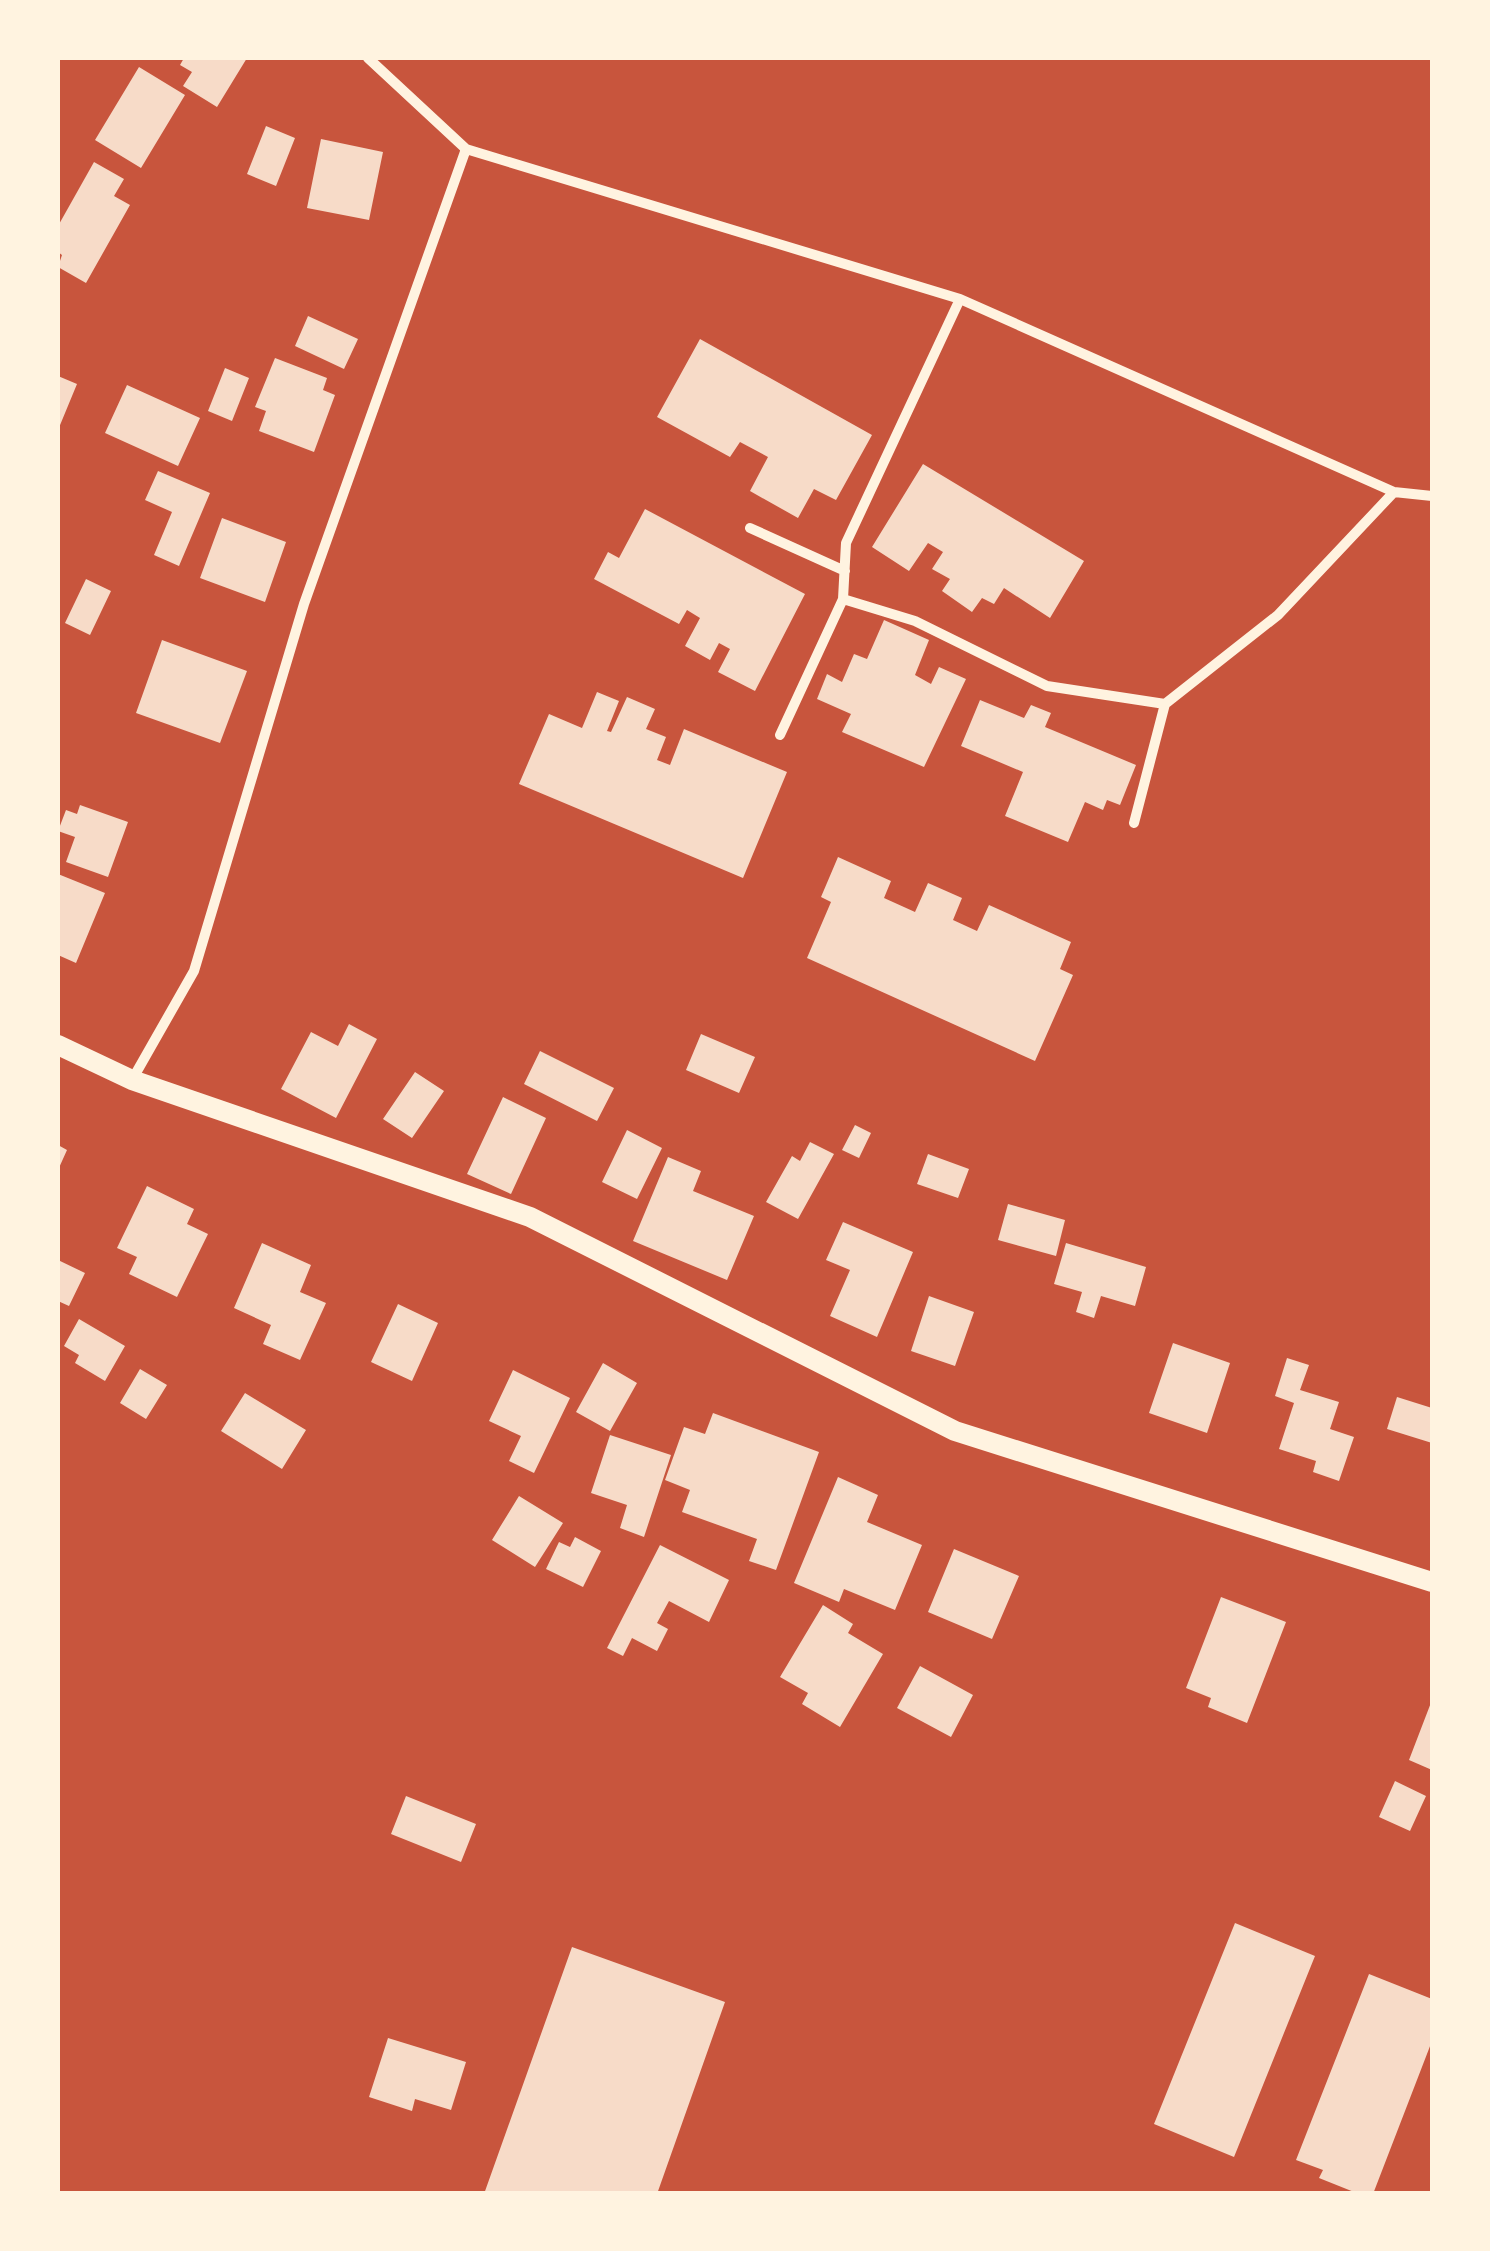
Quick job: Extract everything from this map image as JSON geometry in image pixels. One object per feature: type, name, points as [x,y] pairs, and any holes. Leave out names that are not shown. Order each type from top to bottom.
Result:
[{"type":"main road","points":[[58,1045],[132,1080],[530,1217],[955,1431],[1432,1582]]},
{"type":"street","points":[[368,58],[466,149],[960,299],[1394,492],[1432,496]]},
{"type":"street","points":[[132,1080],[194,971],[304,604],[466,149]]},
{"type":"street","points":[[780,735],[843,599],[846,543],[960,299]]},
{"type":"street","points":[[1134,822],[1164,704],[1278,615],[1394,492]]},
{"type":"street","points":[[750,528],[845,570]]},
{"type":"street","points":[[843,599],[915,621],[1047,686],[1164,704]]},
{"type":"building","points":[[184,58],[247,58],[217,107],[183,86],[192,72],[180,65]]},
{"type":"building","points":[[139,67],[185,95],[141,168],[95,140]]},
{"type":"building","points":[[266,126],[295,138],[276,186],[247,174]]},
{"type":"building","points":[[321,139],[383,152],[369,220],[307,208]]},
{"type":"building","points":[[94,162],[124,179],[114,196],[130,205],[86,283],[58,267],[62,255],[58,252],[58,226]]},
{"type":"building","points":[[308,316],[358,339],[344,369],[295,346]]},
{"type":"building","points":[[700,339],[872,435],[836,500],[814,489],[798,518],[750,491],[768,457],[740,442],[730,457],[657,417]]},
{"type":"building","points":[[275,358],[327,378],[323,390],[335,395],[314,452],[259,431],[266,411],[255,407]]},
{"type":"building","points":[[225,368],[249,378],[232,421],[208,411]]},
{"type":"building","points":[[58,376],[77,384],[58,430]]},
{"type":"building","points":[[127,385],[200,418],[178,466],[105,433]]},
{"type":"building","points":[[923,464],[1084,561],[1050,618],[1004,588],[994,604],[982,598],[972,612],[942,591],[950,579],[932,569],[943,552],[928,543],[909,571],[872,547]]},
{"type":"building","points":[[158,471],[210,493],[179,566],[154,555],[172,512],[145,500]]},
{"type":"building","points":[[645,509],[805,594],[755,691],[718,672],[730,649],[719,643],[710,660],[685,646],[700,618],[687,610],[679,624],[594,579],[608,552],[619,558]]},
{"type":"building","points":[[222,518],[286,542],[265,602],[200,578]]},
{"type":"building","points":[[86,579],[111,591],[90,635],[65,623]]},
{"type":"building","points":[[884,620],[929,640],[915,675],[931,684],[939,667],[966,679],[924,767],[842,732],[851,714],[817,699],[827,674],[842,682],[854,654],[867,659]]},
{"type":"building","points":[[162,640],[247,671],[220,743],[136,713]]},
{"type":"building","points":[[597,692],[619,701],[607,731],[611,732],[627,697],[655,709],[646,729],[666,737],[657,760],[670,765],[684,729],[787,772],[743,878],[519,784],[549,714],[582,728]]},
{"type":"building","points":[[980,700],[1024,718],[1031,705],[1051,713],[1045,727],[1136,765],[1120,805],[1107,800],[1103,810],[1085,802],[1068,842],[1005,816],[1023,772],[961,746]]},
{"type":"building","points":[[80,805],[128,822],[108,877],[66,862],[75,837],[58,831],[66,810],[77,814]]},
{"type":"building","points":[[838,857],[891,881],[884,898],[915,912],[928,883],[962,898],[953,920],[977,931],[989,905],[1071,942],[1060,969],[1073,975],[1035,1061],[807,958],[831,902],[821,897]]},
{"type":"building","points":[[58,874],[105,893],[76,963],[58,955]]},
{"type":"building","points":[[349,1024],[377,1039],[336,1118],[281,1089],[311,1032],[338,1046]]},
{"type":"building","points":[[701,1034],[755,1057],[739,1093],[686,1070]]},
{"type":"building","points":[[540,1051],[614,1088],[597,1121],[524,1084]]},
{"type":"building","points":[[415,1072],[444,1091],[412,1138],[383,1119]]},
{"type":"building","points":[[503,1097],[546,1118],[511,1194],[467,1174]]},
{"type":"building","points":[[855,1125],[871,1133],[859,1158],[842,1150]]},
{"type":"building","points":[[627,1130],[662,1148],[637,1199],[602,1182]]},
{"type":"building","points":[[810,1142],[834,1154],[798,1219],[766,1202],[792,1156],[800,1161]]},
{"type":"building","points":[[58,1145],[67,1150],[58,1170]]},
{"type":"building","points":[[928,1154],[969,1169],[958,1198],[917,1184]]},
{"type":"building","points":[[668,1157],[701,1171],[693,1191],[754,1216],[727,1280],[633,1241]]},
{"type":"building","points":[[147,1186],[194,1209],[187,1224],[208,1234],[177,1297],[129,1274],[137,1257],[117,1248]]},
{"type":"building","points":[[1008,1204],[1065,1220],[1056,1256],[998,1240]]},
{"type":"building","points":[[843,1222],[913,1252],[877,1337],[830,1316],[850,1270],[826,1260]]},
{"type":"building","points":[[262,1243],[311,1265],[300,1292],[326,1303],[300,1360],[263,1344],[271,1325],[234,1308]]},
{"type":"building","points":[[1066,1243],[1146,1267],[1135,1306],[1101,1296],[1094,1318],[1076,1312],[1082,1292],[1054,1284]]},
{"type":"building","points":[[58,1260],[85,1273],[69,1306],[58,1301]]},
{"type":"building","points":[[929,1296],[974,1312],[955,1366],[911,1351]]},
{"type":"building","points":[[398,1304],[438,1323],[412,1381],[371,1362]]},
{"type":"building","points":[[79,1319],[125,1346],[105,1381],[75,1363],[79,1355],[64,1346]]},
{"type":"building","points":[[1173,1343],[1230,1363],[1207,1433],[1149,1413]]},
{"type":"building","points":[[1287,1358],[1309,1365],[1300,1390],[1339,1402],[1330,1429],[1354,1437],[1339,1481],[1313,1472],[1316,1461],[1279,1449],[1294,1403],[1275,1396]]},
{"type":"building","points":[[603,1363],[637,1383],[610,1431],[576,1412]]},
{"type":"building","points":[[140,1369],[167,1385],[146,1419],[120,1403]]},
{"type":"building","points":[[513,1370],[570,1398],[534,1473],[509,1461],[521,1436],[489,1421]]},
{"type":"building","points":[[245,1393],[306,1430],[282,1469],[221,1431]]},
{"type":"building","points":[[1397,1397],[1432,1408],[1432,1443],[1387,1429]]},
{"type":"building","points":[[713,1413],[819,1452],[776,1570],[749,1561],[757,1539],[682,1512],[690,1490],[665,1480],[684,1427],[705,1434]]},
{"type":"building","points":[[610,1435],[671,1455],[644,1537],[620,1528],[627,1505],[591,1493]]},
{"type":"building","points":[[838,1477],[878,1495],[867,1522],[922,1545],[895,1610],[844,1589],[839,1602],[794,1583]]},
{"type":"building","points":[[519,1496],[563,1523],[535,1567],[492,1540]]},
{"type":"building","points":[[575,1537],[601,1551],[583,1587],[546,1569],[559,1542],[570,1547]]},
{"type":"building","points":[[660,1545],[729,1580],[709,1622],[669,1601],[657,1623],[668,1629],[657,1651],[632,1638],[623,1656],[607,1648]]},
{"type":"building","points":[[954,1549],[1019,1576],[992,1639],[928,1612]]},
{"type":"building","points":[[1221,1597],[1286,1622],[1247,1723],[1208,1707],[1211,1698],[1186,1688]]},
{"type":"building","points":[[823,1605],[853,1624],[848,1633],[883,1654],[840,1727],[802,1704],[808,1693],[780,1677]]},
{"type":"building","points":[[920,1666],[973,1695],[951,1737],[897,1708]]},
{"type":"building","points":[[1432,1700],[1432,1770],[1409,1760]]},
{"type":"building","points":[[1395,1781],[1426,1796],[1410,1831],[1379,1817]]},
{"type":"building","points":[[406,1796],[476,1824],[461,1862],[391,1834]]},
{"type":"building","points":[[1235,1923],[1315,1956],[1234,2157],[1154,2124]]},
{"type":"building","points":[[572,1947],[725,2002],[657,2194],[484,2194]]},
{"type":"building","points":[[1369,1974],[1432,1999],[1432,2041],[1373,2194],[1359,2194],[1319,2178],[1323,2170],[1296,2160]]},
{"type":"building","points":[[388,2038],[466,2062],[451,2110],[415,2099],[412,2111],[369,2097]]}]
